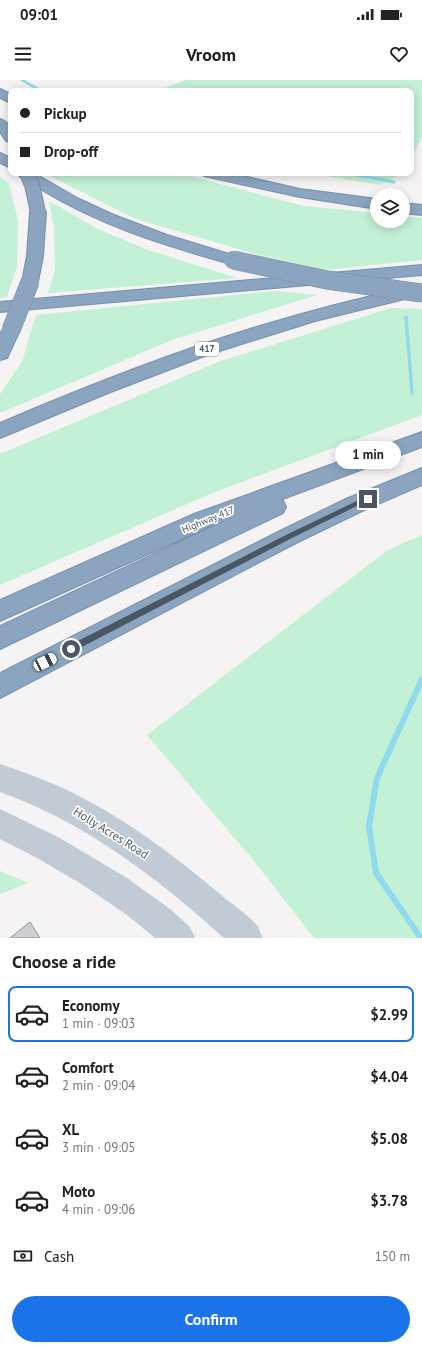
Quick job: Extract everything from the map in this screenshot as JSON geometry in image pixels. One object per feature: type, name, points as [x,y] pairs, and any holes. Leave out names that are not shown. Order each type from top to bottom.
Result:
[{"type":"highway","points":[[0,123],[8,134]]},
{"type":"highway","points":[[0,354],[30,282],[34,268],[37,246],[38,212],[32,185],[28,176]]},
{"type":"highway","points":[[30,176],[49,189],[111,219],[161,238],[233,260],[304,276],[383,289],[422,291]]},
{"type":"highway","points":[[223,176],[300,193],[370,203]]},
{"type":"highway","points":[[410,209],[422,210]]},
{"type":"highway","points":[[0,307],[422,270]]},
{"type":"highway","name":"417","points":[[0,431],[60,405],[184,356],[288,323],[359,303],[422,291]]},
{"type":"highway","points":[[0,638],[414,442]]},
{"type":"highway","name":"Highway 417","points":[[0,611],[202,520],[414,442]]},
{"type":"highway","points":[[0,686],[288,537],[354,505],[422,476]]},
{"type":"main road","name":"Holly Acres Road","points":[[0,778],[59,801],[131,843],[193,891],[247,938]]},
{"type":"main road","points":[[0,824],[78,863],[155,917],[179,938]]},
{"type":"green space","points":[[185,80],[422,80],[422,136],[414,153],[414,88],[165,88]]},
{"type":"green space","points":[[50,176],[189,176],[304,206],[370,212],[370,228],[410,228],[410,217],[422,218],[422,260],[325,270],[252,253],[136,219]]},
{"type":"green space","points":[[327,176],[398,176],[380,185]]},
{"type":"green space","points":[[0,177],[9,183],[18,221],[17,267],[7,297],[0,298]]},
{"type":"green space","points":[[49,201],[96,228],[145,249],[237,278],[48,293],[55,270],[54,228]]},
{"type":"green space","points":[[274,291],[317,295],[172,340],[0,413],[0,394],[22,362],[36,315]]},
{"type":"green space","points":[[391,308],[422,309],[422,415],[210,494],[0,585],[0,454],[221,361]]},
{"type":"green space","points":[[422,535],[422,938],[314,938],[254,861],[147,735],[388,550]]},
{"type":"green space","points":[[0,871],[28,883],[0,894]]},
{"type":"building","points":[[30,922],[40,938],[10,938]]},
{"type":"waterway","points":[[22,80],[36,88]]},
{"type":"waterway","points":[[362,176],[394,182]]},
{"type":"waterway","points":[[406,317],[412,393]]},
{"type":"waterway","points":[[421,938],[376,873],[369,826],[377,778],[422,679]]},
{"type":"route","points":[[71,649],[288,537],[368,499]]}]
